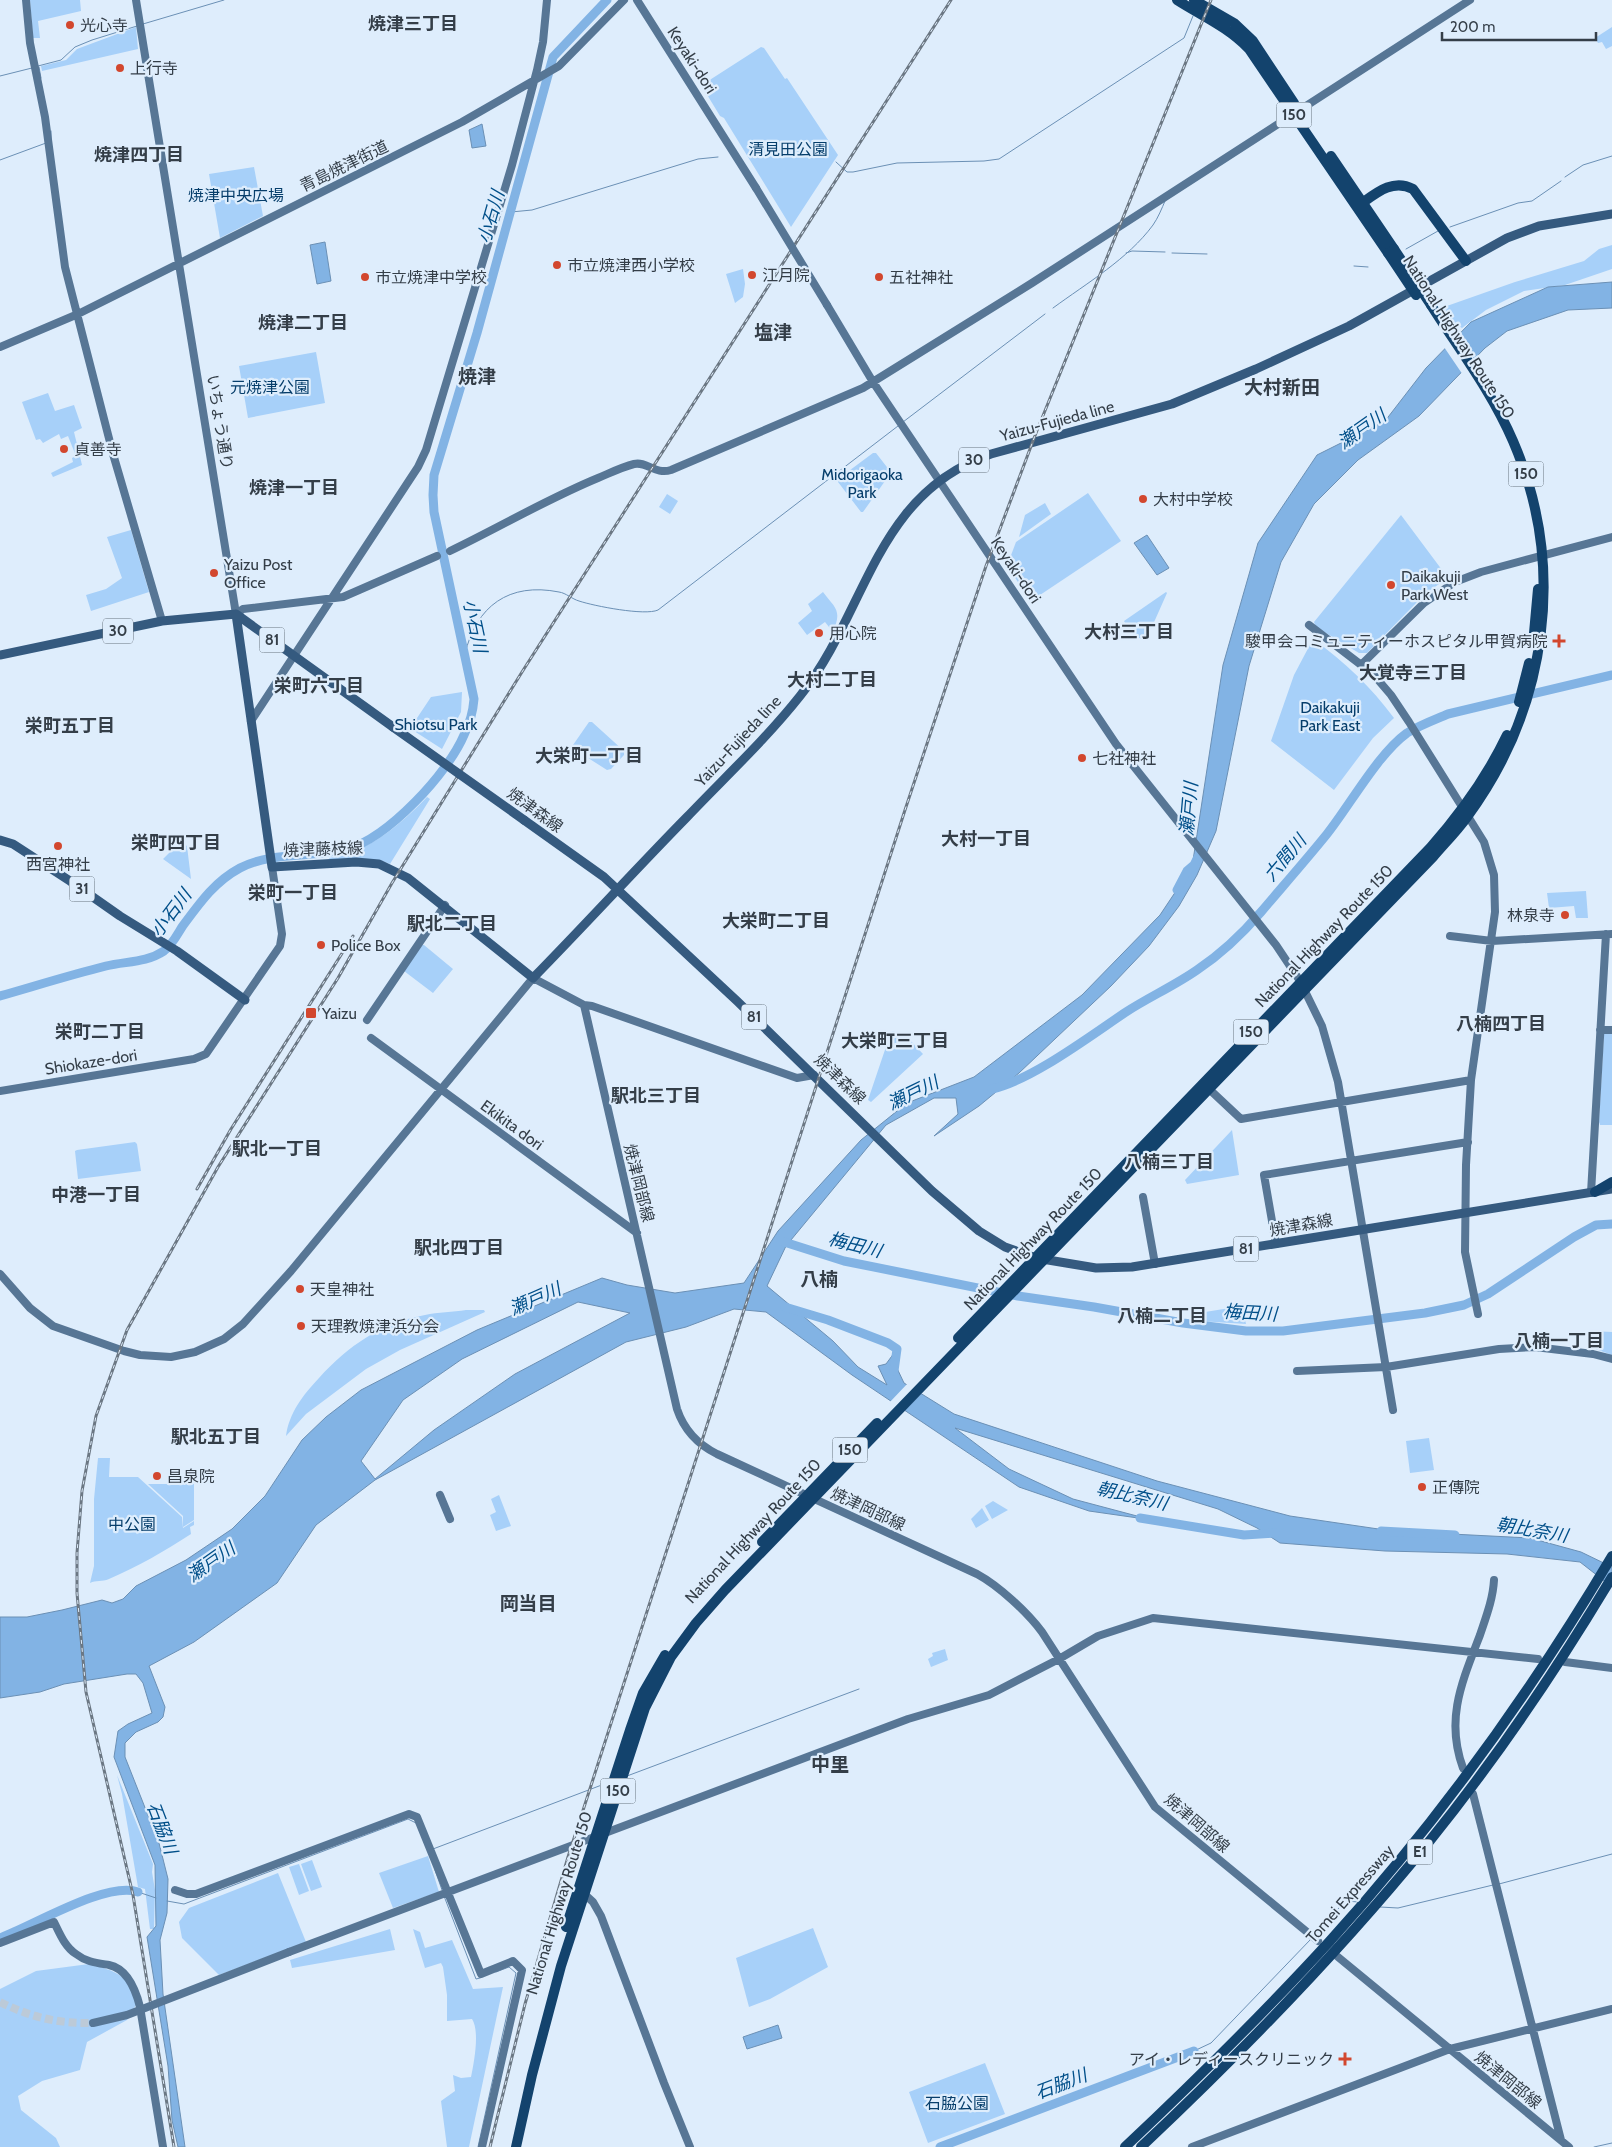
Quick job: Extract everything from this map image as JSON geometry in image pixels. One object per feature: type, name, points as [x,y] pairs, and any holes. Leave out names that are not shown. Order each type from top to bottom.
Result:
[{"type":"highway","name":"National Highway Route 150","points":[[516,2147],[532,2075],[594,1838],[643,1693],[660,1662],[687,1623],[711,1595],[810,1497],[1302,985],[1433,857],[1498,769],[1521,708],[1544,610],[1538,544],[1521,477],[1508,443],[1482,395],[1428,307],[1297,113],[1249,49],[1238,38],[1177,0]]},
{"type":"highway","name":"National Highway Route 150","points":[[1194,0],[1219,13],[1253,41],[1297,113]]},
{"type":"highway","points":[[1360,205],[1392,185],[1406,185],[1413,189],[1466,261]]},
{"type":"highway","name":"National Highway Route 150","points":[[1040,1258],[1208,1089],[1302,985]]},
{"type":"highway","points":[[1593,1192],[1612,1182]]},
{"type":"highway","name":"National Highway Route 150","points":[[509,2147],[535,2036],[581,1891],[604,1834],[645,1708],[671,1657],[696,1622],[810,1497]]},
{"type":"highway","name":"Tomei Expressway","points":[[1141,2147],[1215,2076],[1349,1934],[1429,1842],[1527,1709],[1591,1602],[1612,1556]]},
{"type":"highway","name":"Tomei Expressway","points":[[1125,2147],[1277,1997],[1378,1885],[1444,1805],[1591,1602],[1612,1577]]},
{"type":"highway","points":[[1149,2147],[1215,2076]]},
{"type":"main road","name":"Yaizu-Fujieda line","points":[[533,978],[762,740],[801,695],[827,658],[886,541],[909,509],[940,481],[978,458],[1172,404],[1232,380],[1349,326],[1507,238],[1539,226],[1612,214]]},
{"type":"main road","name":"30","points":[[0,655],[162,621],[236,614]]},
{"type":"main road","name":"焼津森線","points":[[236,614],[604,878],[814,1075],[950,1208],[979,1231],[1005,1247],[1040,1258],[1096,1268],[1132,1267],[1612,1189]]},
{"type":"main road","name":"いちょう通り","points":[[236,614],[271,858]]},
{"type":"main road","name":"31","points":[[0,840],[19,848],[120,916],[174,949],[244,1000]]},
{"type":"main road","name":"焼津藤枝線","points":[[271,858],[379,864],[408,878],[445,905],[533,978]]},
{"type":"street","points":[[26,0],[30,43],[45,117],[65,267],[113,454],[162,621]]},
{"type":"street","name":"いちょう通り","points":[[136,0],[236,614]]},
{"type":"street","points":[[251,721],[418,467],[430,442],[499,214],[543,42],[547,0]]},
{"type":"street","name":"青島焼津街道","points":[[0,348],[78,314],[462,122],[555,69],[624,0]]},
{"type":"street","name":"Keyaki-dori","points":[[637,0],[724,135],[873,382],[1116,744],[1285,957],[1302,985],[1326,1038],[1342,1101],[1393,1410]]},
{"type":"street","points":[[450,551],[559,494],[612,472],[636,464],[660,472],[671,470],[843,398],[873,382],[1032,283],[1470,0]]},
{"type":"street","points":[[1362,664],[1419,608],[1446,587],[1481,572],[1612,537]]},
{"type":"street","points":[[236,614],[242,609],[331,600],[343,597],[438,556]]},
{"type":"street","points":[[1309,625],[1362,664],[1386,689],[1409,722],[1484,842],[1494,875],[1496,898],[1492,941],[1471,1080],[1468,1142],[1465,1252],[1477,1311]]},
{"type":"street","points":[[244,1000],[277,951],[281,940],[271,858]]},
{"type":"street","points":[[367,1020],[445,905]]},
{"type":"street","points":[[1450,936],[1492,941],[1609,934],[1600,1030],[1593,1192]]},
{"type":"street","points":[[0,1274],[39,1316],[60,1330],[140,1355],[171,1357],[199,1351],[224,1339],[243,1324],[291,1271],[533,978],[584,1005],[592,1006],[798,1078],[814,1075]]},
{"type":"street","name":"Shiokaze-dori","points":[[0,1091],[194,1059],[204,1055],[212,1048],[244,1000]]},
{"type":"street","name":"焼津岡部線","points":[[584,1005],[668,1369],[680,1417],[686,1429],[697,1441],[717,1454],[985,1578],[1033,1621],[1155,1807],[1318,1941]]},
{"type":"street","points":[[1600,1030],[1612,1030]]},
{"type":"street","name":"Ekikita dori","points":[[371,1038],[638,1236]]},
{"type":"street","points":[[1208,1089],[1241,1119],[1471,1080]]},
{"type":"street","points":[[1276,1244],[1264,1175],[1468,1142]]},
{"type":"street","points":[[1142,1197],[1154,1264]]},
{"type":"street","points":[[1297,1371],[1386,1367],[1500,1350],[1535,1347],[1593,1354],[1612,1360]]},
{"type":"street","points":[[440,1495],[450,1519]]},
{"type":"street","points":[[1463,1768],[1457,1744],[1454,1716],[1457,1699],[1491,1602],[1494,1580]]},
{"type":"street","points":[[93,2023],[126,2014],[908,1719],[989,1695],[1059,1659],[1098,1636],[1158,1618],[1538,1659]]},
{"type":"street","points":[[1565,1662],[1612,1668]]},
{"type":"street","points":[[1473,1794],[1561,2140]]},
{"type":"street","points":[[174,1890],[187,1894],[196,1894],[409,1814],[417,1817],[481,1974],[513,1962],[522,1970],[482,2147]]},
{"type":"street","points":[[581,1891],[593,1902],[601,1916],[667,2092],[690,2147]]},
{"type":"street","points":[[0,1943],[54,1922],[63,1940],[74,1953],[87,1961],[116,1968],[129,1980],[137,1994],[140,2007],[162,2147]]},
{"type":"street","name":"焼津岡部線","points":[[1338,1958],[1569,2147]]},
{"type":"street","points":[[1192,2147],[1450,2050],[1612,2009]]},
{"type":"green space","points":[[30,0],[80,0],[81,11],[38,21],[40,38],[33,38]]},
{"type":"green space","points":[[136,27],[138,49],[42,71],[41,66],[66,60],[77,49]]},
{"type":"green space","points":[[1612,27],[1612,46],[1606,49],[1602,42],[1598,43],[1595,38]]},
{"type":"green space","name":"清見田公園","points":[[761,47],[764,48],[785,79],[787,78],[838,155],[791,227],[724,118],[720,116],[703,88],[705,83]]},
{"type":"green space","name":"焼津中央広場","points":[[254,167],[263,216],[220,238],[209,174]]},
{"type":"green space","points":[[1612,245],[1612,269],[1565,285],[1524,291],[1486,310],[1462,328],[1451,321],[1444,307],[1515,282],[1584,261],[1599,249]]},
{"type":"green space","points":[[743,269],[745,284],[743,297],[735,303],[726,274]]},
{"type":"green space","name":"元焼津公園","points":[[316,352],[325,403],[248,418],[239,366]]},
{"type":"green space","points":[[48,393],[55,411],[74,405],[82,428],[74,432],[82,465],[53,477],[51,473],[73,462],[72,458],[76,456],[68,436],[61,439],[59,434],[43,443],[40,439],[36,440],[22,402]]},
{"type":"green space","name":"Midorigaoka Park","points":[[873,453],[876,453],[890,471],[890,474],[863,512],[861,512],[838,482],[838,479]]},
{"type":"green space","points":[[1088,493],[1121,541],[1031,601],[1007,566],[1016,542]]},
{"type":"green space","points":[[667,494],[678,501],[670,514],[659,507]]},
{"type":"green space","points":[[1045,503],[1051,514],[1019,537],[1025,515]]},
{"type":"green space","name":"Daikakuji Park West","points":[[1401,515],[1448,578],[1426,593],[1367,653],[1359,653],[1316,627],[1314,622]]},
{"type":"green space","points":[[131,530],[149,592],[91,611],[86,595],[106,589],[122,578],[107,537]]},
{"type":"green space","points":[[823,592],[836,610],[836,625],[833,632],[825,622],[807,635],[798,623],[812,611],[808,604]]},
{"type":"green space","points":[[1166,592],[1147,638],[1144,640],[1132,635],[1124,621]]},
{"type":"green space","name":"Daikakuji Park East","points":[[1313,639],[1357,676],[1394,718],[1373,738],[1334,790],[1271,741],[1294,675]]},
{"type":"green space","name":"Shiotsu Park","points":[[462,692],[461,712],[442,749],[411,729],[431,697]]},
{"type":"green space","points":[[589,722],[592,722],[624,751],[624,755],[611,769],[607,770],[574,749],[573,745]]},
{"type":"green space","points":[[427,797],[430,799],[390,864],[380,860],[330,860],[329,858],[357,850],[383,836],[406,818]]},
{"type":"green space","points":[[183,843],[187,846],[191,879],[163,859],[176,846]]},
{"type":"green space","points":[[1586,891],[1588,918],[1576,918],[1574,906],[1549,908],[1547,893]]},
{"type":"green space","points":[[421,945],[424,945],[453,969],[433,993],[404,971]]},
{"type":"green space","points":[[893,1031],[907,1037],[923,1054],[871,1102],[868,1100],[891,1032]]},
{"type":"green space","points":[[1607,1032],[1612,1033],[1612,1125],[1600,1125],[1604,1034]]},
{"type":"green space","points":[[1232,1130],[1239,1175],[1187,1184],[1185,1180]]},
{"type":"green space","points":[[135,1142],[137,1144],[141,1171],[78,1179],[75,1151]]},
{"type":"green space","points":[[1242,1306],[1246,1324],[1200,1321],[1199,1313]]},
{"type":"green space","points":[[484,1310],[485,1312],[400,1350],[366,1369],[306,1414],[286,1436],[290,1420],[302,1398],[330,1366],[354,1346],[380,1330],[409,1319],[430,1314]]},
{"type":"green space","points":[[1591,1331],[1612,1332],[1612,1355],[1587,1346],[1587,1333]]},
{"type":"green space","points":[[1429,1438],[1434,1470],[1410,1473],[1406,1441]]},
{"type":"green space","name":"中公園","points":[[98,1458],[110,1458],[109,1477],[138,1477],[182,1517],[183,1528],[194,1521],[194,1525],[190,1527],[191,1534],[171,1547],[109,1579],[90,1583],[94,1566],[94,1499]]},
{"type":"green space","points":[[148,1484],[194,1484],[194,1520],[183,1527],[183,1516]]},
{"type":"green space","points":[[499,1495],[511,1526],[496,1531],[490,1515],[496,1512],[491,1499]]},
{"type":"green space","points":[[993,1501],[1008,1510],[992,1519],[985,1506]]},
{"type":"green space","points":[[982,1508],[989,1520],[976,1528],[971,1519]]},
{"type":"green space","points":[[945,1649],[948,1660],[931,1667],[928,1659],[933,1656],[932,1653]]},
{"type":"green space","points":[[117,1775],[153,1864],[152,1872],[155,1890],[154,1929],[150,1929],[145,1889],[138,1887]]},
{"type":"green space","points":[[428,1856],[439,1892],[393,1908],[379,1873]]},
{"type":"green space","points":[[312,1860],[322,1887],[311,1891],[301,1864]]},
{"type":"green space","points":[[299,1864],[309,1891],[299,1895],[289,1867]]},
{"type":"green space","points":[[278,1873],[306,1942],[219,1975],[182,1938],[179,1922],[189,1908]]},
{"type":"green space","points":[[813,1928],[828,1967],[770,1999],[749,2007],[736,1958]]},
{"type":"green space","points":[[390,1929],[395,1950],[292,1968],[290,1960]]},
{"type":"green space","points":[[413,1929],[420,1932],[425,1948],[452,1940],[473,1989],[503,1987],[469,2147],[447,2147],[441,2101],[455,2091],[453,2075],[461,2078],[471,2077],[476,2047],[476,2031],[472,2019],[447,2021],[447,1995],[443,1967],[441,1963],[425,1968]]},
{"type":"green space","points":[[89,1964],[107,1969],[121,1976],[130,1987],[136,2005],[127,2020],[87,2042],[80,2070],[42,2081],[18,2096],[21,2110],[56,2138],[60,2147],[0,2147],[0,1989],[36,1971]]},
{"type":"green space","name":"石脇公園","points":[[985,2063],[1005,2114],[928,2143],[909,2092]]},
{"type":"water","points":[[482,124],[486,146],[472,148],[469,130]]},
{"type":"water","points":[[325,242],[331,281],[317,284],[310,245]]},
{"type":"water","points":[[1612,282],[1612,308],[1568,310],[1507,331],[1485,348],[1419,416],[1358,460],[1314,504],[1281,562],[1249,666],[1216,831],[1197,875],[1179,906],[1149,946],[1111,986],[1019,1073],[979,1106],[934,1136],[958,1114],[956,1098],[934,1098],[886,1125],[786,1246],[767,1286],[833,1341],[858,1367],[887,1385],[878,1366],[886,1364],[897,1349],[895,1364],[904,1383],[954,1414],[1157,1481],[1290,1516],[1392,1531],[1530,1538],[1581,1552],[1612,1567],[1612,1587],[1580,1562],[1507,1554],[1385,1551],[1280,1543],[1257,1528],[1218,1509],[955,1428],[1009,1469],[1073,1499],[1152,1520],[1089,1511],[1019,1487],[852,1375],[766,1312],[734,1309],[686,1327],[626,1342],[375,1480],[316,1525],[277,1583],[194,1642],[149,1666],[165,1707],[163,1717],[158,1722],[136,1732],[125,1743],[125,1757],[159,1843],[168,1879],[167,1913],[160,1940],[163,1994],[185,2147],[178,2147],[172,2120],[168,2066],[147,1937],[156,1926],[155,1865],[114,1757],[118,1731],[128,1724],[152,1713],[143,1683],[136,1674],[127,1674],[64,1684],[40,1692],[0,1698],[0,1617],[27,1617],[102,1600],[112,1603],[123,1599],[136,1586],[186,1560],[232,1529],[265,1496],[302,1440],[326,1417],[361,1390],[477,1330],[602,1278],[627,1285],[675,1293],[744,1283],[778,1231],[861,1140],[907,1103],[974,1077],[1082,995],[1160,915],[1192,867],[1223,665],[1258,543],[1317,455],[1385,421],[1426,368],[1471,322],[1548,287]],"holes":[[[578,1302],[630,1313],[515,1374],[434,1430],[375,1479],[361,1461],[403,1400],[462,1359]]]},
{"type":"water","points":[[1147,535],[1169,568],[1157,575],[1134,543]]},
{"type":"water","points":[[778,2025],[782,2038],[747,2049],[743,2037]]},
{"type":"pier","points":[[1457,333],[1476,362],[1463,375],[1444,347]]},
{"type":"pier","points":[[908,1383],[923,1392],[903,1412],[889,1403]]},
{"type":"waterway","points":[[143,24],[224,0]]},
{"type":"waterway","name":"小石川","points":[[0,996],[93,969],[143,960],[157,955],[169,946],[188,918],[222,880],[240,868],[266,859],[334,852],[363,843],[398,818],[415,802],[431,785],[456,750],[470,722],[474,699],[434,512],[434,475],[477,333],[553,57],[607,0]]},
{"type":"waterway","points":[[836,162],[847,172],[853,172],[897,163],[999,159],[1184,38],[1193,16]]},
{"type":"waterway","points":[[38,66],[61,60],[75,47],[92,40],[137,26]]},
{"type":"waterway","points":[[39,67],[41,78]]},
{"type":"waterway","points":[[0,76],[32,68]]},
{"type":"waterway","points":[[51,131],[51,139]]},
{"type":"waterway","points":[[0,160],[46,143]]},
{"type":"waterway","points":[[1565,177],[1583,165],[1612,156]]},
{"type":"waterway","points":[[511,212],[532,210],[698,159],[718,157]]},
{"type":"waterway","points":[[1450,227],[1518,203],[1532,201],[1561,181]]},
{"type":"waterway","points":[[1053,308],[1132,249],[1153,225],[1165,201]]},
{"type":"waterway","points":[[1406,249],[1438,231]]},
{"type":"waterway","points":[[1126,253],[1132,251],[1165,252]]},
{"type":"waterway","points":[[1172,253],[1207,254]]},
{"type":"waterway","points":[[1354,266],[1368,267]]},
{"type":"waterway","points":[[903,422],[1045,314]]},
{"type":"waterway","points":[[465,654],[470,637],[486,611],[497,601],[525,591],[559,592],[579,601],[619,610],[642,612],[658,610],[898,426]]},
{"type":"waterway","name":"六間川","points":[[992,1089],[1025,1077],[1042,1067],[1135,1007],[1188,976],[1223,950],[1254,920],[1303,863],[1327,834],[1375,767],[1396,742],[1407,733],[1448,714],[1612,675]]},
{"type":"waterway","name":"瀬戸川","points":[[1177,890],[1187,871],[1194,865],[1198,857]]},
{"type":"waterway","name":"梅田川","points":[[781,1241],[844,1261],[1018,1296],[1183,1323],[1246,1331],[1283,1331],[1425,1313],[1464,1305],[1488,1294],[1574,1237],[1596,1225],[1612,1224]]},
{"type":"waterway","name":"朝比奈川","points":[[785,1307],[828,1320],[888,1343],[897,1349],[894,1371]]},
{"type":"waterway","name":"朝比奈川","points":[[1140,1518],[1244,1535],[1275,1533]]},
{"type":"waterway","name":"朝比奈川","points":[[1381,1531],[1455,1535]]},
{"type":"waterway","points":[[627,1776],[859,1689]]},
{"type":"waterway","points":[[433,1849],[607,1783]]},
{"type":"waterway","points":[[167,1901],[184,1904],[408,1819],[416,1823]]},
{"type":"waterway","points":[[1499,1884],[1612,1854]]},
{"type":"waterway","points":[[435,1870],[442,1890]]},
{"type":"waterway","points":[[1380,1907],[1398,1908],[1493,1885]]},
{"type":"waterway","name":"石脇川","points":[[0,1938],[69,1906],[89,1899],[124,1890],[138,1892]]},
{"type":"waterway","points":[[138,1892],[156,1898]]},
{"type":"waterway","points":[[444,1896],[476,1979],[480,1978]]},
{"type":"waterway","points":[[1316,1934],[1345,1901],[1359,1902]]},
{"type":"waterway","points":[[1194,2051],[1211,2043],[1311,1939]]},
{"type":"waterway","points":[[478,2147],[516,1973],[509,1967],[496,1972]]},
{"type":"waterway","name":"石脇川","points":[[940,2147],[1194,2051]]},
{"type":"waterway","points":[[1594,2147],[1612,2143]]},
{"type":"tunnel","points":[[0,2002],[34,2016],[57,2021],[93,2023]]},
{"type":"railway","points":[[174,2147],[133,1895],[86,1692],[77,1593],[77,1553],[82,1491],[96,1416],[127,1330],[218,1167],[338,978],[392,883],[522,672],[951,0]]},
{"type":"railway","points":[[490,2147],[525,2004],[568,1857],[905,810],[986,566],[1036,433],[1211,0]]},
{"type":"railway","points":[[197,1189],[231,1129],[353,936]]},
{"type":"place","name":"光心寺","points":[[70,25]]},
{"type":"place","name":"上行寺","points":[[120,68]]},
{"type":"place","name":"市立焼津西小学校","points":[[557,265]]},
{"type":"place","name":"江月院","points":[[752,275]]},
{"type":"place","name":"市立焼津中学校","points":[[365,277]]},
{"type":"place","name":"五社神社","points":[[879,277]]},
{"type":"place","name":"貞善寺","points":[[64,449]]},
{"type":"place","name":"大村中学校","points":[[1143,499]]},
{"type":"place","name":"Yaizu Post Office","points":[[214,573]]},
{"type":"place","name":"Daikakuji Park West","points":[[1391,585]]},
{"type":"place","name":"用心院","points":[[819,633]]},
{"type":"place","name":"駿甲会コミュニティーホスピタル甲賀病院","points":[[1559,641]]},
{"type":"place","name":"七社神社","points":[[1082,758]]},
{"type":"place","name":"西宮神社","points":[[58,846]]},
{"type":"place","name":"林泉寺","points":[[1565,915]]},
{"type":"place","name":"Police Box","points":[[321,945]]},
{"type":"place","name":"Yaizu","points":[[311,1013]]},
{"type":"place","name":"天皇神社","points":[[300,1289]]},
{"type":"place","name":"天理教焼津浜分会","points":[[301,1326]]},
{"type":"place","name":"昌泉院","points":[[157,1476]]},
{"type":"place","name":"正傳院","points":[[1422,1487]]},
{"type":"place","name":"アイ・レディースクリニック","points":[[1345,2059]]},
{"type":"district","name":"焼津三丁目","points":[[413,24]]},
{"type":"district","name":"焼津四丁目","points":[[139,155]]},
{"type":"district","name":"焼津二丁目","points":[[303,323]]},
{"type":"district","name":"塩津","points":[[773,332]]},
{"type":"district","name":"焼津","points":[[477,376]]},
{"type":"district","name":"大村新田","points":[[1282,387]]},
{"type":"district","name":"焼津一丁目","points":[[294,488]]},
{"type":"district","name":"大村三丁目","points":[[1129,632]]},
{"type":"district","name":"大覚寺三丁目","points":[[1413,673]]},
{"type":"district","name":"大村二丁目","points":[[832,680]]},
{"type":"district","name":"栄町六丁目","points":[[319,686]]},
{"type":"district","name":"栄町五丁目","points":[[70,726]]},
{"type":"district","name":"大栄町一丁目","points":[[589,756]]},
{"type":"district","name":"大村一丁目","points":[[986,839]]},
{"type":"district","name":"栄町四丁目","points":[[176,843]]},
{"type":"district","name":"栄町一丁目","points":[[293,893]]},
{"type":"district","name":"大栄町二丁目","points":[[776,921]]},
{"type":"district","name":"駅北二丁目","points":[[452,924]]},
{"type":"district","name":"八楠四丁目","points":[[1501,1024]]},
{"type":"district","name":"栄町二丁目","points":[[100,1032]]},
{"type":"district","name":"大栄町三丁目","points":[[895,1041]]},
{"type":"district","name":"駅北三丁目","points":[[656,1096]]},
{"type":"district","name":"駅北一丁目","points":[[277,1149]]},
{"type":"district","name":"八楠三丁目","points":[[1169,1162]]},
{"type":"district","name":"中港一丁目","points":[[96,1195]]},
{"type":"district","name":"駅北四丁目","points":[[459,1248]]},
{"type":"district","name":"八楠","points":[[819,1279]]},
{"type":"district","name":"八楠二丁目","points":[[1162,1316]]},
{"type":"district","name":"八楠一丁目","points":[[1559,1341]]},
{"type":"district","name":"駅北五丁目","points":[[216,1437]]},
{"type":"district","name":"岡当目","points":[[528,1603]]},
{"type":"district","name":"中里","points":[[830,1764]]}]
